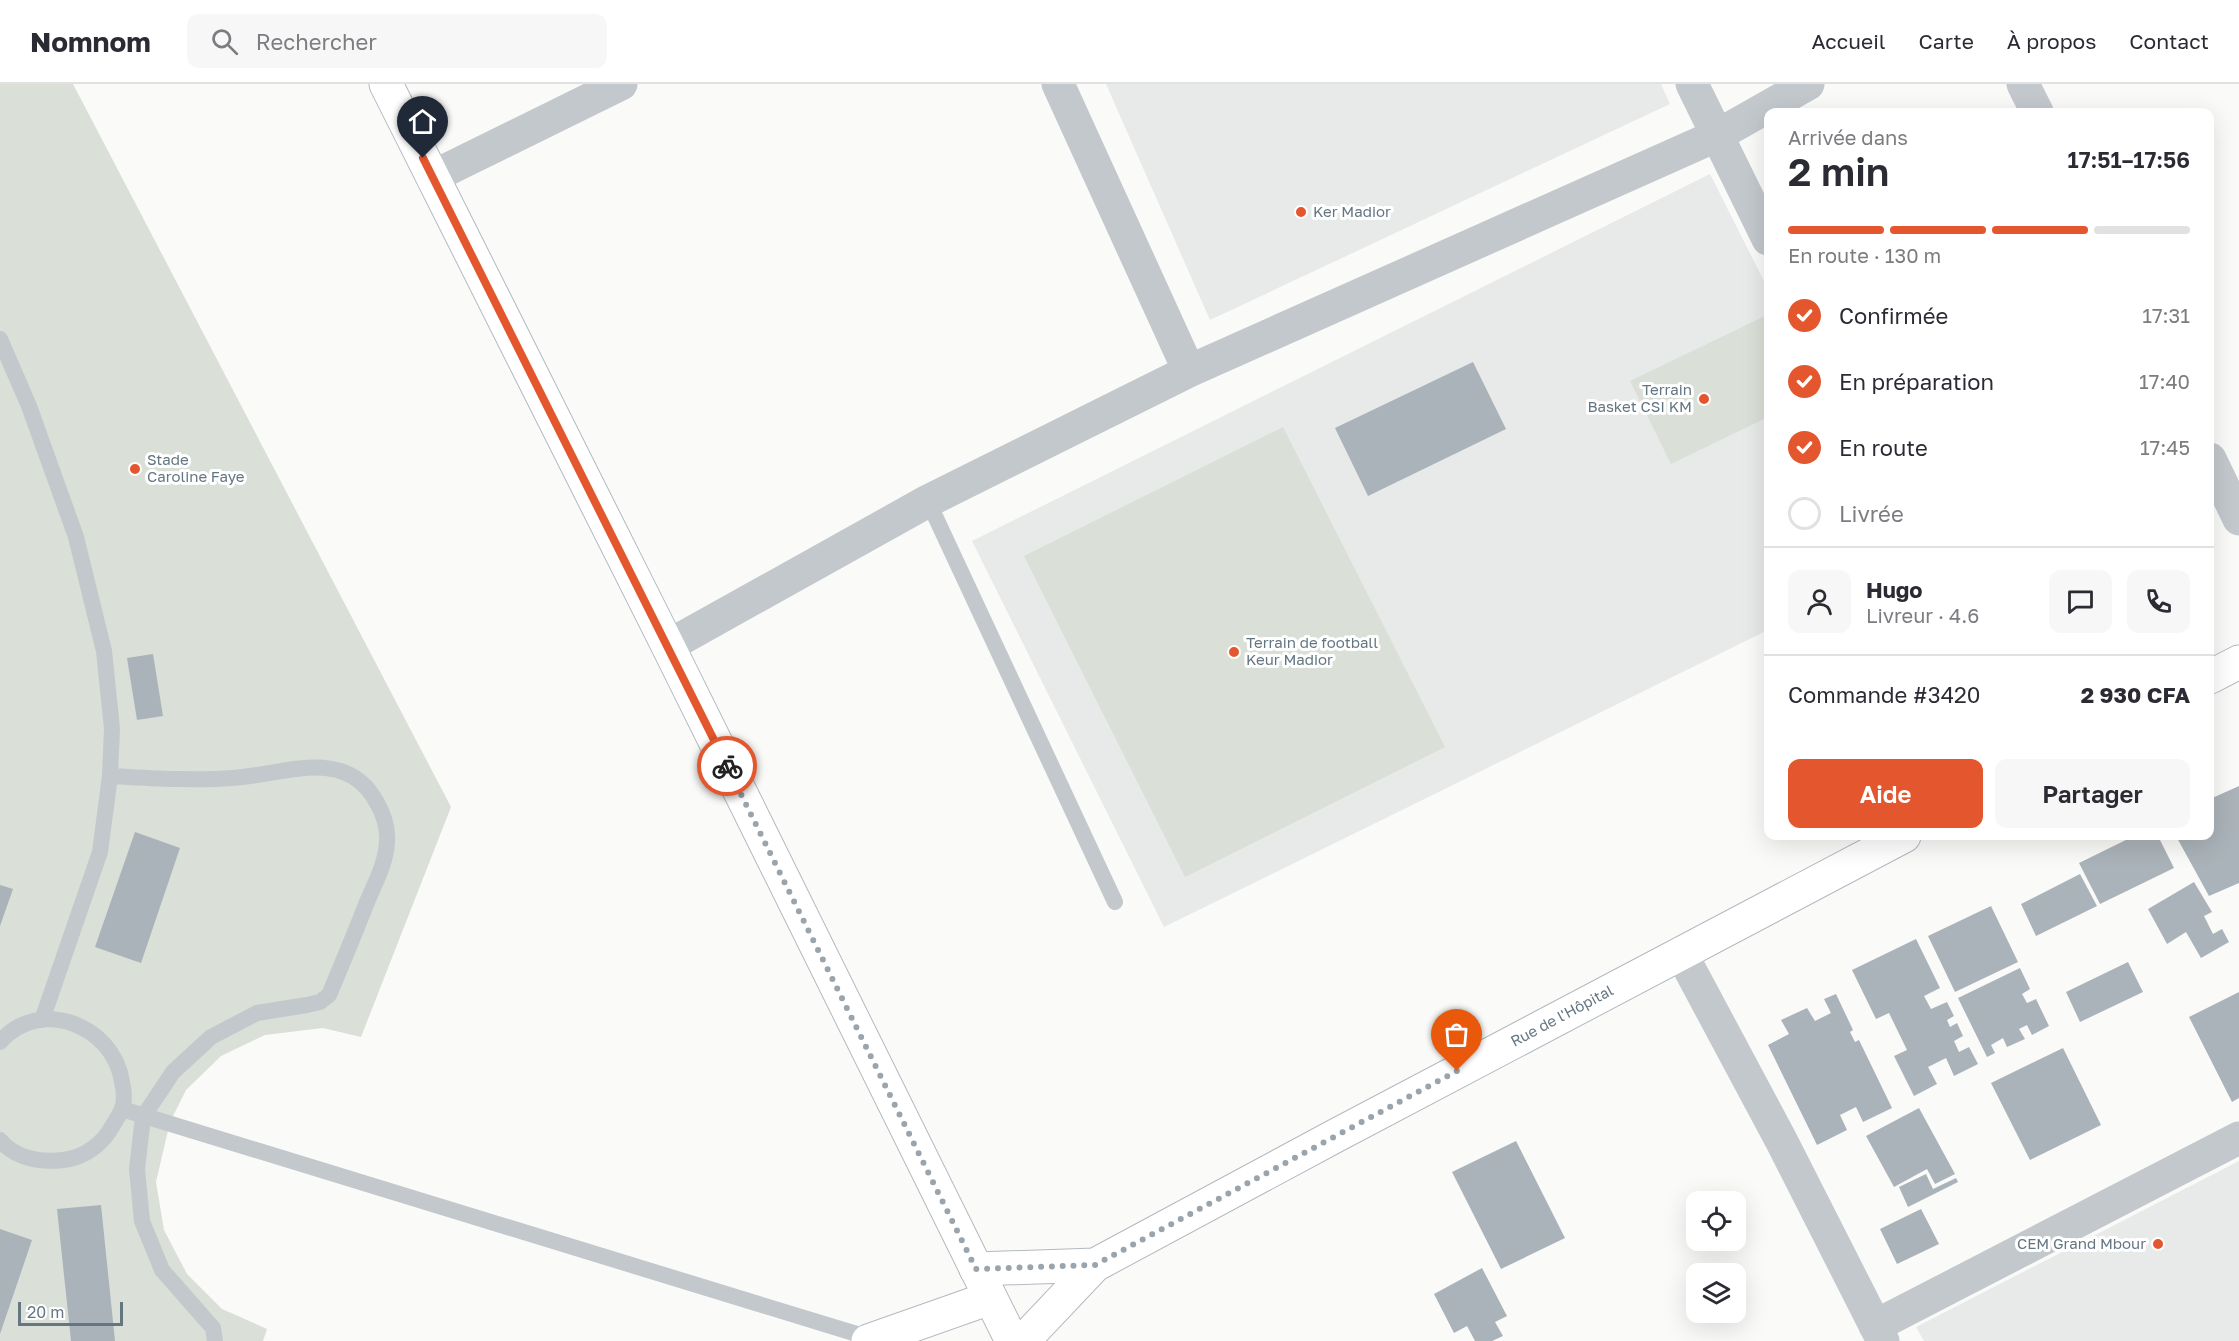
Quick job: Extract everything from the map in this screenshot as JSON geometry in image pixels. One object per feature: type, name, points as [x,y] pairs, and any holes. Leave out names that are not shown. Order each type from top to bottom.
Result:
[{"type":"main road","points":[[386,84],[668,646],[1012,1341]]},
{"type":"main road","points":[[2214,675],[2239,662]]},
{"type":"main road","name":"Rue de l'Hôpital","points":[[1095,1265],[1896,840]]},
{"type":"main road","points":[[976,1269],[1095,1265]]},
{"type":"main road","points":[[1023,1341],[1095,1265]]},
{"type":"main road","points":[[871,1340],[990,1298]]},
{"type":"street","points":[[432,177],[621,84]]},
{"type":"street","points":[[1058,84],[1189,371]]},
{"type":"street","points":[[1692,84],[1764,231]]},
{"type":"street","points":[[1766,108],[1808,84]]},
{"type":"street","points":[[2023,84],[2035,108]]},
{"type":"street","points":[[668,646],[928,501],[1189,371],[1718,135],[1764,109]]},
{"type":"street","points":[[2214,467],[2239,519]]},
{"type":"street","points":[[1681,953],[1782,1142],[1879,1333],[2239,1138]]},
{"type":"lane","points":[[0,339],[29,406],[76,537],[105,651],[112,729],[110,776],[100,852],[42,1020]]},
{"type":"lane","points":[[928,501],[1114,902]]},
{"type":"lane","points":[[110,776],[183,779],[234,778],[309,766],[333,768],[355,778],[373,795],[384,816],[387,841],[382,865],[329,994],[320,1002],[257,1013],[211,1037],[173,1072],[144,1117],[137,1169],[142,1221],[162,1270],[213,1328],[215,1341]]},
{"type":"lane","points":[[0,1042],[5,1036],[26,1024],[51,1019],[75,1023],[95,1033],[111,1050],[121,1070],[124,1092],[122,1109],[109,1134],[92,1150],[71,1159],[49,1162],[27,1158],[5,1146],[0,1140]]},
{"type":"lane","points":[[122,1109],[871,1340]]},
{"type":"shaded area","name":"Stade Caroline Faye","points":[[0,84],[73,84],[451,807],[361,1037],[323,1028],[265,1035],[221,1056],[186,1090],[170,1122],[156,1182],[164,1230],[187,1274],[222,1309],[267,1329],[263,1341],[0,1341]]},
{"type":"shaded area","name":"Ker Madior","points":[[1106,84],[1661,84],[1670,104],[1210,320]]},
{"type":"shaded area","points":[[1710,174],[1764,281],[1764,632],[1164,927],[972,541]]},
{"type":"shaded area","name":"Terrain Basket CSI KM","points":[[1764,316],[1764,419],[1671,464],[1630,381]]},
{"type":"shaded area","name":"Terrain de football Keur Madior","points":[[1283,427],[1445,747],[1185,877],[1024,556]]},
{"type":"shaded area","name":"CEM Grand Mbour","points":[[2239,1161],[2239,1341],[1924,1341],[1916,1327]]},
{"type":"building","points":[[1473,362],[1506,429],[1368,496],[1335,428]]},
{"type":"building","points":[[153,654],[163,716],[137,720],[127,658]]},
{"type":"building","points":[[2239,786],[2239,883],[2209,896],[2178,840],[2214,840],[2214,797]]},
{"type":"building","points":[[135,832],[180,848],[141,963],[95,947]]},
{"type":"building","points":[[2126,840],[2160,840],[2174,868],[2100,904],[2079,863]]},
{"type":"building","points":[[2080,874],[2097,906],[2036,936],[2021,904]]},
{"type":"building","points":[[2194,882],[2212,912],[2204,916],[2213,934],[2222,929],[2229,942],[2201,958],[2186,932],[2167,944],[2148,909]]},
{"type":"building","points":[[0,885],[13,889],[0,926]]},
{"type":"building","points":[[1991,906],[2018,962],[1955,992],[1928,936]]},
{"type":"building","points":[[1916,939],[1940,988],[1924,996],[1931,1009],[1947,1002],[1954,1016],[1947,1020],[1950,1027],[1957,1023],[1963,1036],[1954,1041],[1959,1052],[1969,1047],[1978,1064],[1954,1076],[1946,1058],[1928,1067],[1937,1084],[1914,1096],[1894,1056],[1907,1050],[1889,1013],[1876,1019],[1852,970]]},
{"type":"building","points":[[2128,962],[2143,992],[2080,1022],[2066,992]]},
{"type":"building","points":[[2020,968],[2030,989],[2022,994],[2027,1003],[2036,999],[2049,1026],[2032,1035],[2027,1025],[2019,1029],[2025,1039],[2007,1047],[2003,1038],[1991,1045],[1995,1053],[1987,1057],[1958,998]]},
{"type":"building","points":[[2239,992],[2239,1098],[2232,1102],[2189,1017]]},
{"type":"building","points":[[1836,994],[1853,1030],[1850,1032],[1855,1042],[1859,1040],[1892,1108],[1863,1122],[1856,1107],[1840,1115],[1847,1130],[1817,1145],[1768,1045],[1789,1034],[1781,1020],[1807,1008],[1815,1021],[1831,1013],[1824,999]]},
{"type":"building","points":[[2063,1048],[2101,1125],[2030,1160],[1991,1083]]},
{"type":"building","points":[[1919,1108],[1955,1174],[1935,1184],[1927,1169],[1894,1187],[1866,1136]]},
{"type":"building","points":[[1516,1141],[1565,1238],[1501,1269],[1452,1172]]},
{"type":"building","points":[[1926,1174],[1933,1189],[1956,1178],[1958,1182],[1908,1207],[1899,1187]]},
{"type":"building","points":[[101,1205],[115,1341],[71,1341],[57,1209]]},
{"type":"building","points":[[1921,1209],[1939,1244],[1897,1264],[1880,1229]]},
{"type":"building","points":[[0,1229],[32,1240],[0,1334]]},
{"type":"building","points":[[1482,1268],[1507,1316],[1495,1322],[1503,1336],[1492,1341],[1475,1341],[1467,1326],[1454,1333],[1434,1294]]},
{"type":"way so far","points":[[727,766],[976,1269],[1095,1265],[1457,1071]]},
{"type":"place","name":"Ker Madior","points":[[1301,212]]},
{"type":"place","name":"Terrain Basket CSI KM","points":[[1704,399]]},
{"type":"place","name":"Stade Caroline Faye","points":[[135,469]]},
{"type":"place","name":"Terrain de football Keur Madior","points":[[1234,652]]},
{"type":"place","name":"CEM Grand Mbour","points":[[2158,1244]]},
{"type":"route","points":[[423,158],[727,766]]}]
